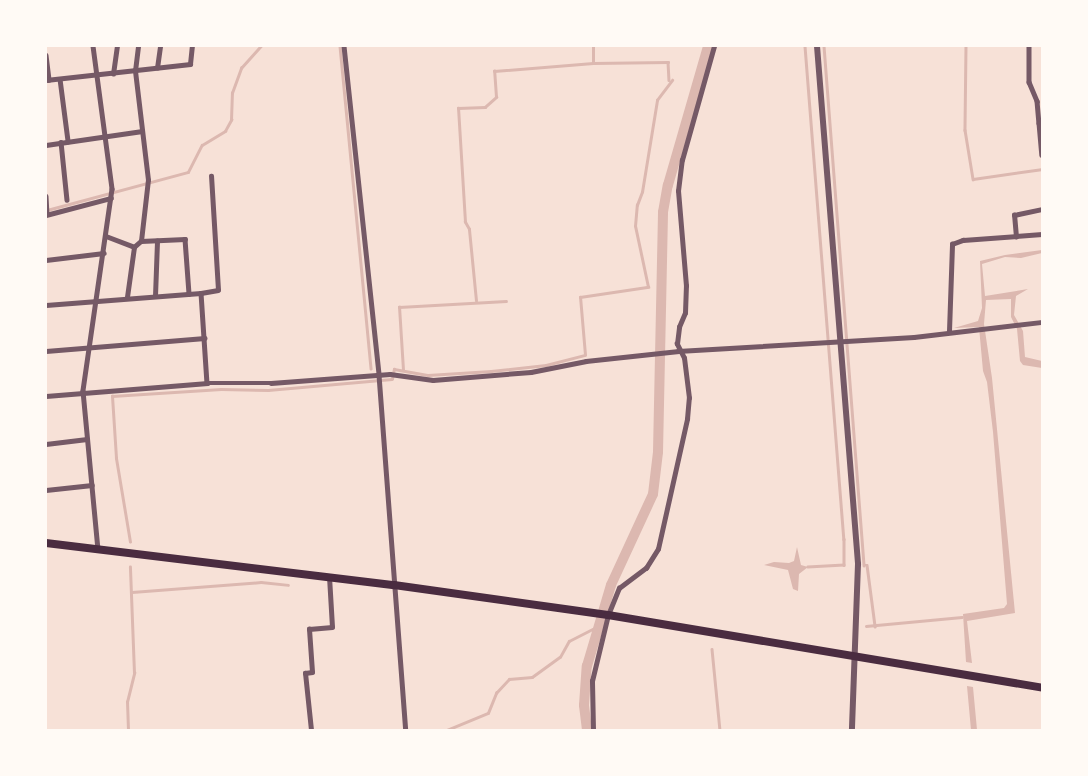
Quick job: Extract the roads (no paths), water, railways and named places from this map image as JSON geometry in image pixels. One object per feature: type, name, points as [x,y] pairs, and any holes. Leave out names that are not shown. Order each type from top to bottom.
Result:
[{"type":"main road","points":[[46,543],[394,585],[596,613],[1042,688]]},
{"type":"street","points":[[93,46],[112,189],[83,391],[98,550]]},
{"type":"street","points":[[113,74],[117,46]]},
{"type":"street","points":[[127,298],[134,247],[141,241],[147,183],[135,71],[138,46]]},
{"type":"street","points":[[157,68],[160,46]]},
{"type":"street","points":[[46,55],[47,80],[190,64],[192,46]]},
{"type":"street","points":[[344,46],[379,375],[407,730]]},
{"type":"street","points":[[593,730],[592,681],[608,615],[618,589],[646,568],[664,530],[672,479],[687,419],[689,398],[684,358],[678,351],[679,327],[685,313],[686,286],[679,226],[682,160],[713,46]]},
{"type":"street","points":[[817,46],[845,340],[858,564],[852,730]]},
{"type":"street","points":[[1029,46],[1029,82],[1041,123],[1042,155]]},
{"type":"street","points":[[60,79],[68,141]]},
{"type":"street","points":[[46,145],[142,131]]},
{"type":"street","points":[[61,142],[67,200]]},
{"type":"street","points":[[46,305],[218,290],[211,176]]},
{"type":"street","points":[[46,196],[46,215],[111,198]]},
{"type":"street","points":[[1016,237],[1014,215],[1042,209]]},
{"type":"street","points":[[949,331],[952,244],[963,240],[1042,234]]},
{"type":"street","points":[[106,236],[134,247]]},
{"type":"street","points":[[141,241],[185,239],[189,294]]},
{"type":"street","points":[[155,296],[157,242]]},
{"type":"street","points":[[46,260],[103,253]]},
{"type":"street","points":[[201,293],[207,383]]},
{"type":"street","points":[[46,396],[207,383],[271,383],[393,374],[433,380],[531,372],[586,361],[666,352],[914,337],[1042,322]]},
{"type":"street","points":[[46,351],[91,345],[204,338]]},
{"type":"street","points":[[46,444],[87,439]]},
{"type":"street","points":[[46,490],[92,485]]},
{"type":"street","points":[[312,730],[305,673],[312,672],[309,629],[332,627],[329,577]]},
{"type":"waterway","points":[[47,210],[188,172],[202,145],[225,131],[231,120],[232,93],[241,68],[261,46]]},
{"type":"waterway","points":[[340,46],[371,369]]},
{"type":"waterway","points":[[593,46],[593,63]]},
{"type":"waterway","points":[[587,730],[584,705],[587,666],[611,585],[653,494],[658,452],[663,212],[668,185],[708,46]]},
{"type":"waterway","points":[[805,46],[844,539],[844,565],[808,567]]},
{"type":"waterway","points":[[824,46],[864,565],[867,565],[875,626]]},
{"type":"waterway","points":[[966,46],[965,130],[973,179],[1042,169]]},
{"type":"waterway","points":[[476,301],[469,229],[465,222],[458,108],[485,107],[496,97],[494,71],[593,63],[668,62],[669,80]]},
{"type":"waterway","points":[[130,542],[116,458],[112,396],[221,389],[268,390],[392,379],[394,369],[428,375],[491,371],[546,365],[585,355],[580,297],[648,287],[635,226],[637,205],[642,192],[657,100],[672,80]]},
{"type":"waterway","points":[[403,370],[399,307],[506,301]]},
{"type":"waterway","points":[[128,730],[127,702],[134,673],[130,567]]},
{"type":"waterway","points":[[132,592],[261,582],[288,585]]},
{"type":"waterway","points":[[866,626],[962,617]]},
{"type":"waterway","points":[[447,730],[488,713],[496,693],[509,679],[532,677],[560,657],[569,641],[598,626]]},
{"type":"waterway","points":[[712,649],[720,730]]}]
